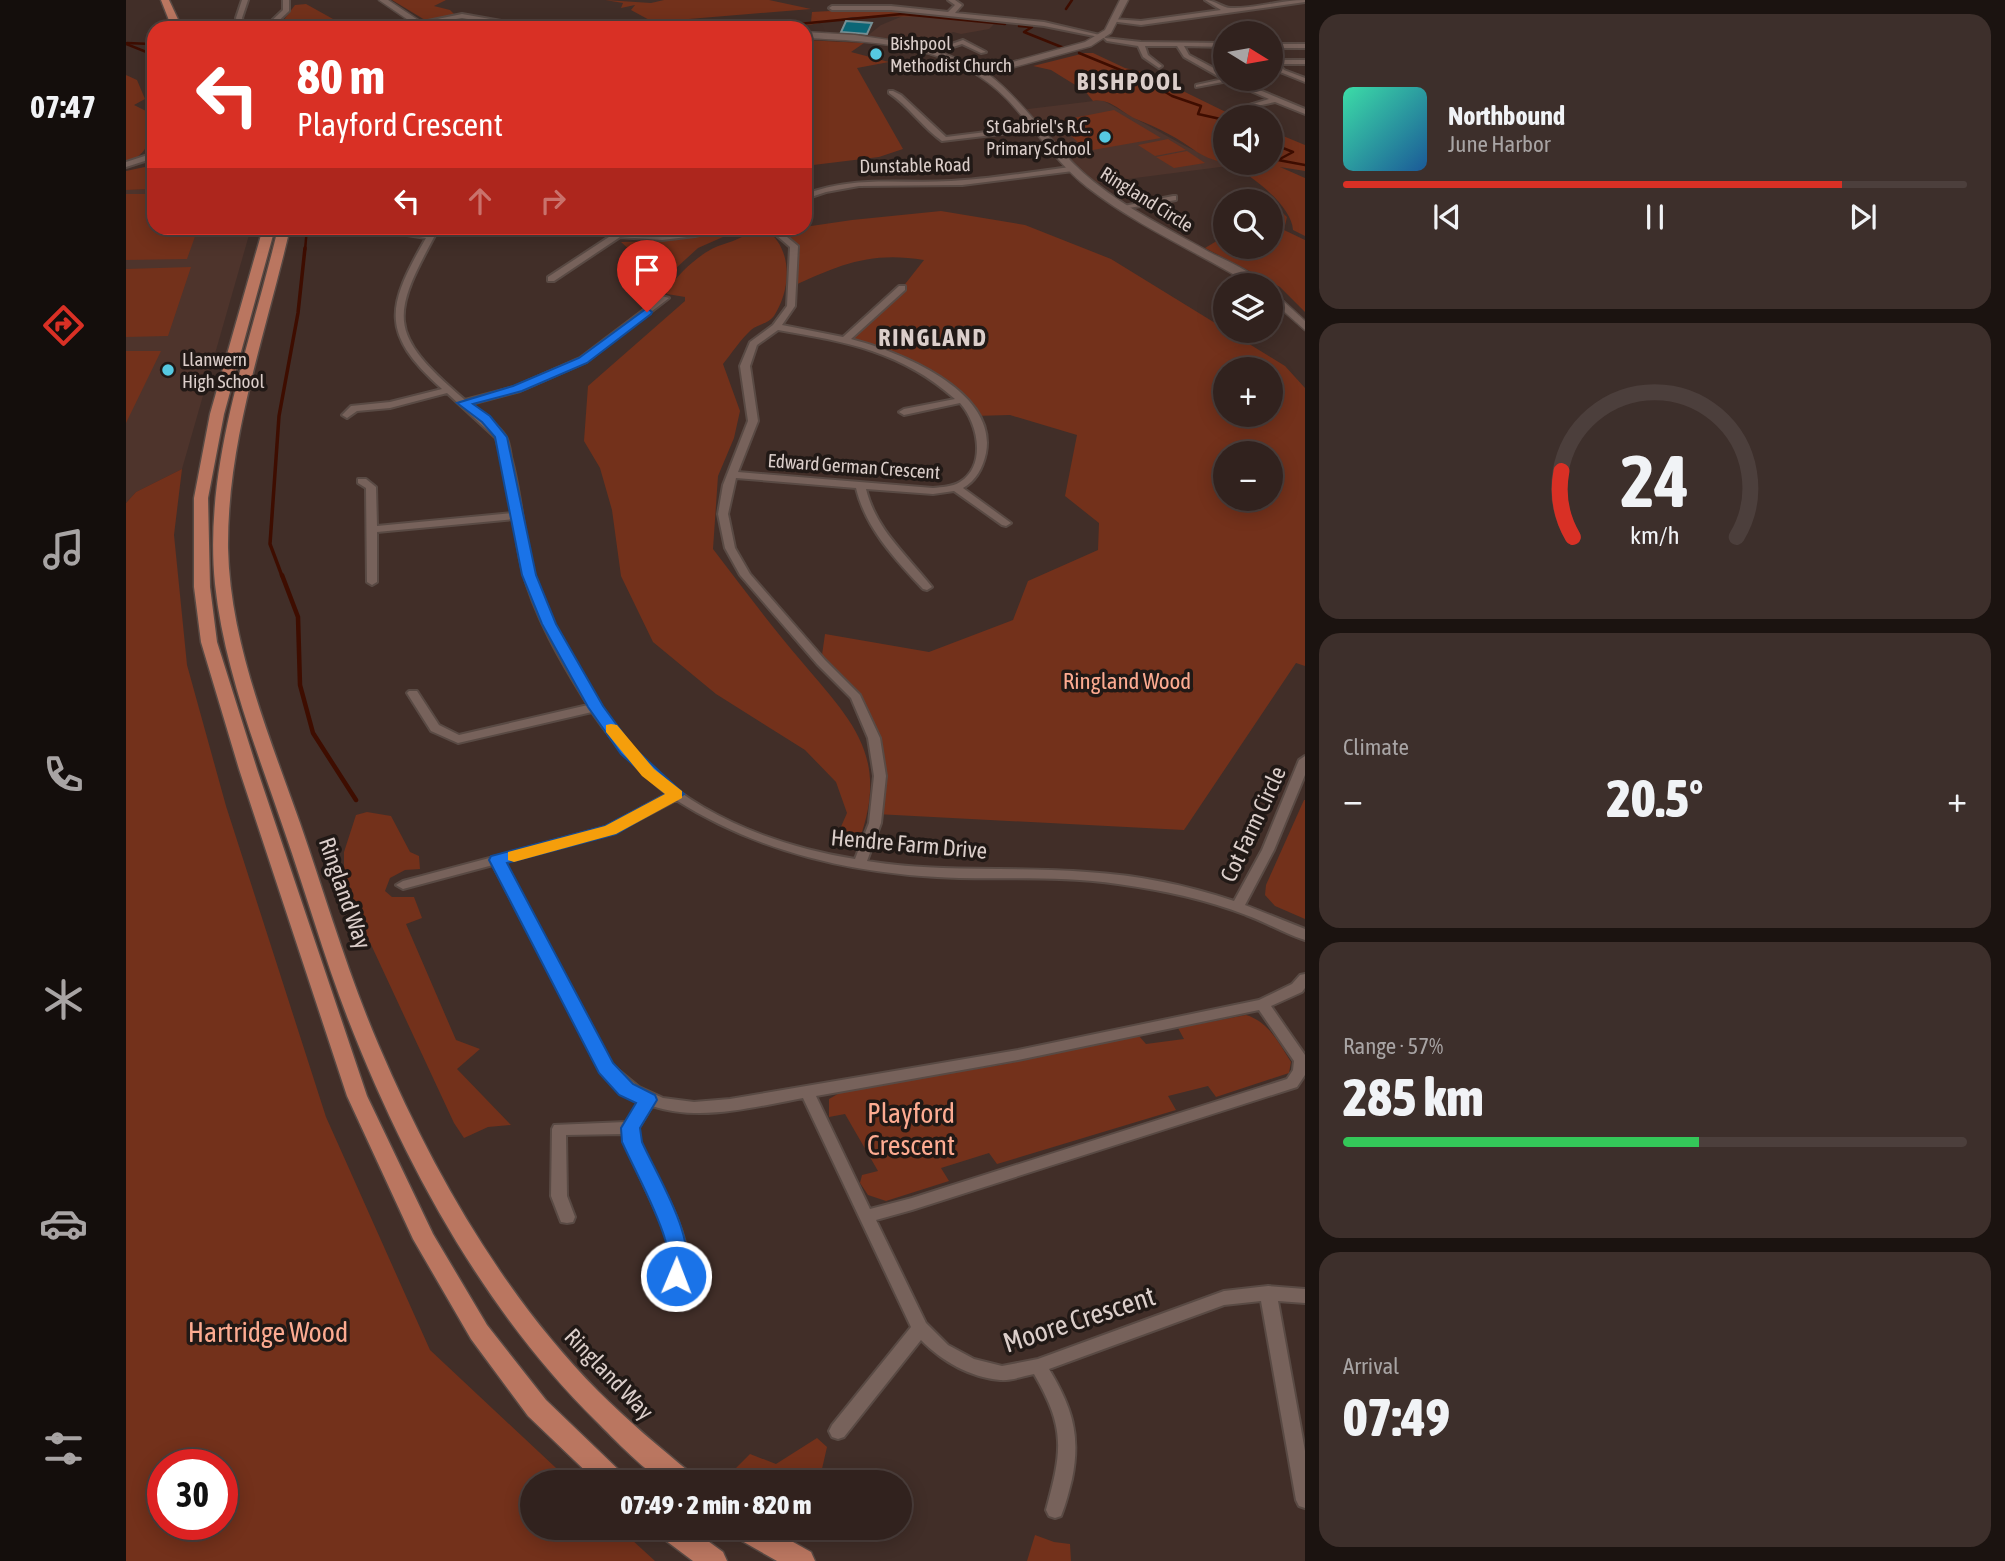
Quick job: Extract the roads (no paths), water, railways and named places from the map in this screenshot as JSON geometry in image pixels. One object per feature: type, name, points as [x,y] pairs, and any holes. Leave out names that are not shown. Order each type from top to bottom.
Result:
[{"type":"main road","points":[[165,0],[174,21]]},
{"type":"main road","points":[[267,235],[218,414],[201,498],[202,587],[209,642],[248,769],[357,1096],[424,1239],[479,1332],[537,1408],[602,1470]]},
{"type":"main road","name":"Ringland Way","points":[[282,235],[236,416],[222,496],[224,592],[232,634],[271,762],[381,1075],[462,1231],[517,1315],[574,1384],[670,1470]]},
{"type":"main road","points":[[686,1540],[713,1561]]},
{"type":"main road","points":[[765,1540],[802,1561]]},
{"type":"street","points":[[240,21],[245,0]]},
{"type":"street","points":[[275,21],[286,11],[286,0]]},
{"type":"street","points":[[383,0],[416,21]]},
{"type":"street","points":[[950,14],[960,5],[951,0]]},
{"type":"street","points":[[981,73],[1061,54],[1105,38],[1124,0]]},
{"type":"street","points":[[1208,0],[1228,10]]},
{"type":"street","points":[[1113,22],[1141,23],[1304,0]]},
{"type":"street","points":[[832,8],[867,7],[1044,23],[1141,44],[1213,45]]},
{"type":"street","points":[[443,21],[462,16],[490,21]]},
{"type":"street","points":[[989,28],[1023,22]]},
{"type":"street","name":"Ringland Circle","points":[[812,36],[858,39],[932,52],[981,73],[1003,90],[1070,169],[1123,207],[1238,273]]},
{"type":"street","points":[[932,52],[963,42],[983,52]]},
{"type":"street","points":[[1141,44],[1145,56],[1159,66]]},
{"type":"street","points":[[1180,45],[1186,56],[1213,70]]},
{"type":"street","points":[[1283,46],[1305,46]]},
{"type":"street","points":[[1305,62],[1273,62],[1282,71],[1305,80]]},
{"type":"street","points":[[1198,86],[1213,82]]},
{"type":"street","points":[[1255,91],[1305,112]]},
{"type":"street","points":[[891,92],[903,98],[935,133],[945,139],[1034,128]]},
{"type":"street","points":[[1256,105],[1274,100]]},
{"type":"street","points":[[126,165],[147,158]]},
{"type":"street","name":"Dunstable Road","points":[[812,194],[832,185],[859,181],[950,184],[1070,169]]},
{"type":"street","points":[[1123,207],[1173,198]]},
{"type":"street","name":"Hendre Farm Drive","points":[[432,235],[410,278],[398,317],[413,351],[463,403],[486,419],[501,437],[515,495],[529,575],[539,599],[596,707],[627,751],[676,794],[763,840],[810,856],[915,871],[1127,880],[1237,906],[1305,935]]},
{"type":"street","points":[[551,279],[618,235],[664,235]]},
{"type":"street","points":[[781,235],[794,246],[791,306],[776,327],[753,344],[745,366],[753,421],[732,475],[723,514],[730,548],[762,595],[821,663],[856,696],[874,738],[880,776],[875,823],[859,864]]},
{"type":"street","points":[[845,340],[902,288]]},
{"type":"street","points":[[463,403],[517,389],[583,360],[665,298]]},
{"type":"street","points":[[1283,305],[1305,327]]},
{"type":"street","name":"Edward German Crescent","points":[[732,475],[958,489],[973,478],[984,435],[971,409],[927,369],[886,352],[845,340],[776,327]]},
{"type":"street","points":[[347,415],[354,408],[402,403],[450,390]]},
{"type":"street","points":[[904,412],[962,400]]},
{"type":"street","points":[[362,481],[371,486],[374,529],[372,582]]},
{"type":"street","points":[[860,485],[864,506],[889,547],[927,587]]},
{"type":"street","points":[[958,489],[1006,523]]},
{"type":"street","points":[[374,529],[517,516]]},
{"type":"street","points":[[413,693],[435,728],[458,739],[596,707]]},
{"type":"street","name":"Cot Farm Circle","points":[[1237,906],[1268,850],[1305,760]]},
{"type":"street","points":[[402,885],[610,830],[676,794]]},
{"type":"street","points":[[497,860],[606,1068],[626,1089],[648,1100],[705,1108],[1018,1055],[1262,1004],[1297,988],[1305,979]]},
{"type":"street","points":[[807,1092],[866,1216],[912,1204],[1292,1083],[1300,1072],[1301,1060],[1262,1004]]},
{"type":"street","points":[[648,1100],[630,1128],[632,1142],[676,1239],[679,1259],[676,1276],[666,1295]]},
{"type":"street","points":[[567,1217],[559,1196],[559,1129],[630,1128]]},
{"type":"street","name":"Moore Crescent","points":[[866,1216],[920,1328],[942,1350],[971,1366],[1002,1373],[1038,1366],[1224,1298],[1268,1293],[1305,1296]]},
{"type":"street","points":[[1268,1293],[1305,1500]]},
{"type":"street","points":[[838,1431],[920,1328]]},
{"type":"street","points":[[1038,1366],[1062,1405],[1069,1438],[1066,1471],[1055,1510]]},
{"type":"waterway","points":[[1066,9],[1072,0]]},
{"type":"waterway","points":[[812,23],[902,14],[1005,24]]},
{"type":"waterway","points":[[1019,26],[1031,27]]},
{"type":"waterway","points":[[1032,27],[1024,32],[1064,48]]},
{"type":"waterway","points":[[127,43],[147,44]]},
{"type":"waterway","points":[[126,44],[147,52]]},
{"type":"waterway","points":[[1079,53],[1145,80],[1172,96],[1201,106],[1198,114],[1213,117]]},
{"type":"waterway","points":[[1283,148],[1293,152],[1283,157]]},
{"type":"waterway","points":[[1283,161],[1305,165]]},
{"type":"waterway","points":[[305,250],[306,235]]},
{"type":"waterway","points":[[282,576],[270,544],[279,416],[298,313],[305,248]]},
{"type":"waterway","points":[[282,575],[298,617],[300,685],[313,733],[356,800]]},
{"type":"place","name":"Bishpool Methodist Church","points":[[876,54]]},
{"type":"place","name":"St Gabriel's R.C. Primary School","points":[[1105,137]]},
{"type":"place","name":"Llanwern High School","points":[[168,370]]},
{"type":"district","name":"BISHPOOL","points":[[1130,81]]},
{"type":"district","name":"RINGLAND","points":[[933,337]]},
{"type":"park label","name":"Ringland Wood","points":[[1127,681]]},
{"type":"park label","name":"Playford Crescent","points":[[911,1129]]},
{"type":"park label","name":"Hartridge Wood","points":[[268,1332]]}]
